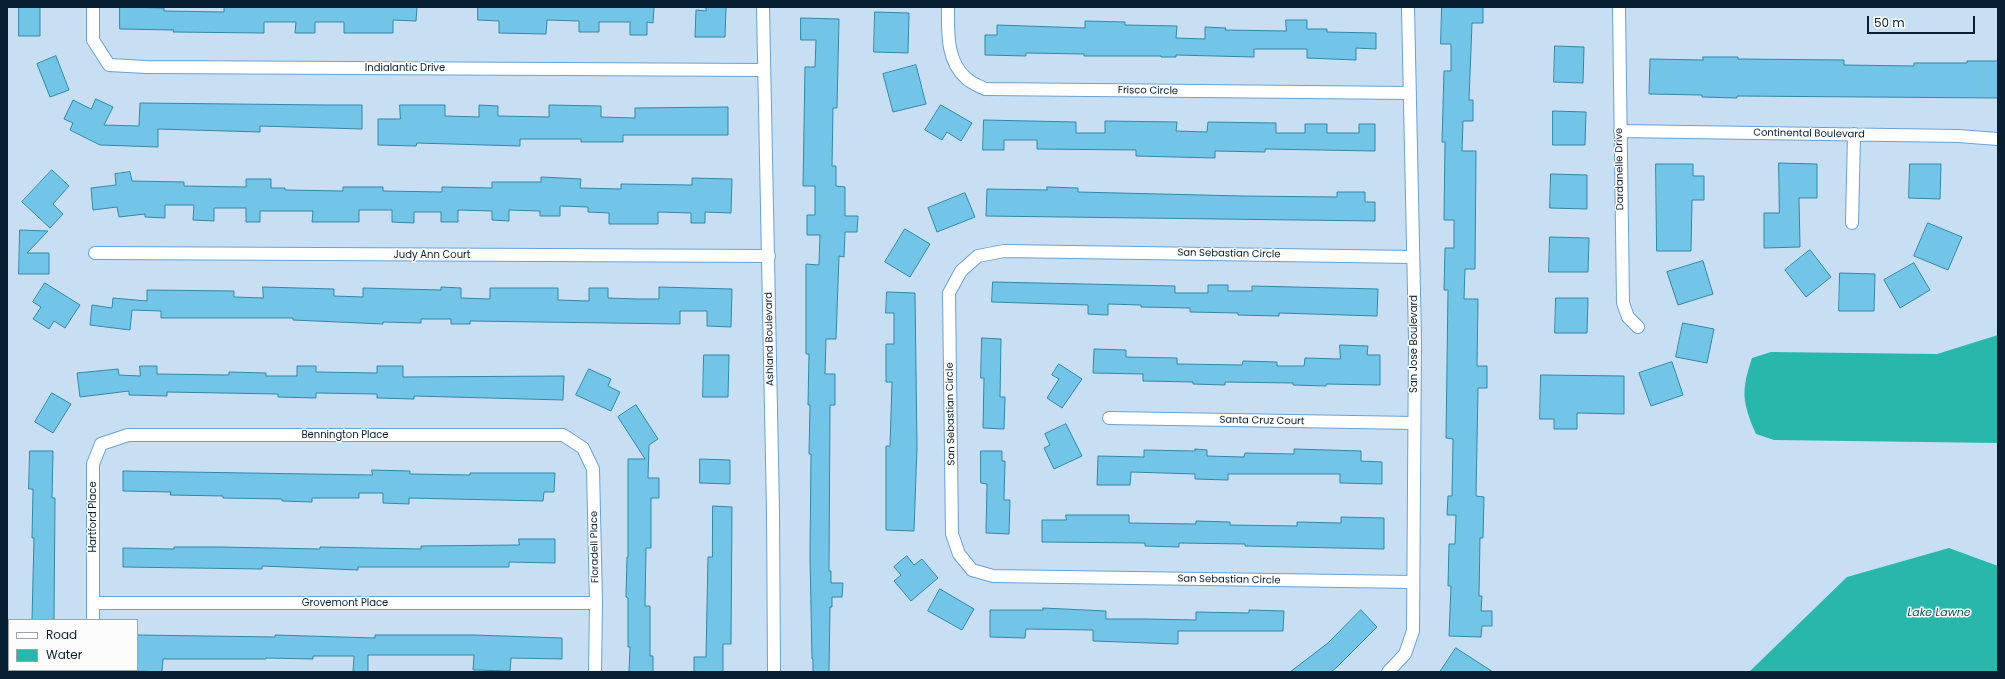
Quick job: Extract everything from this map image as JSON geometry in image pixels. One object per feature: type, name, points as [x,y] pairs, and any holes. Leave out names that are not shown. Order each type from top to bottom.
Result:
[{"type":"street","name":"Indialantic Drive","points":[[94,7],[93,40],[110,65],[146,67],[764,70]]},
{"type":"street","name":"Ashland Boulevard","points":[[763,7],[769,256],[774,672]]},
{"type":"street","name":"Frisco Circle","points":[[948,7],[948,43],[955,63],[966,78],[985,89],[1410,93]]},
{"type":"street","name":"San Jose Boulevard","points":[[1388,672],[1406,654],[1413,631],[1413,257],[1408,7]]},
{"type":"street","name":"Dardanelle Drive","points":[[1619,7],[1622,303],[1628,317],[1638,327]]},
{"type":"street","name":"Continental Boulevard","points":[[1620,131],[1958,136],[1998,139]]},
{"type":"street","points":[[1852,223],[1854,134]]},
{"type":"street","name":"San Sebastian Circle","points":[[1413,257],[1004,251],[978,256],[961,271],[950,293],[952,534],[959,554],[972,570],[993,576],[1413,582]]},
{"type":"street","name":"Judy Ann Court","points":[[95,254],[769,256]]},
{"type":"street","name":"Santa Cruz Court","points":[[1109,418],[1414,423]]},
{"type":"street","name":"Bennington Place","points":[[128,435],[562,435]]},
{"type":"street","name":"Hartford Place","points":[[93,619],[93,464],[101,444],[128,435]]},
{"type":"street","name":"Floradell Place","points":[[562,435],[583,448],[593,469],[596,603],[595,672]]},
{"type":"street","name":"Grovemont Place","points":[[93,603],[596,603]]},
{"type":"water","points":[[1998,335],[1998,443],[1774,440],[1756,434],[1748,413],[1745,388],[1748,369],[1752,358],[1771,352],[1937,354]]},
{"type":"water","name":"Lake Lawne","points":[[1949,548],[1998,566],[1998,672],[1749,672],[1847,577]]},
{"type":"building","points":[[19,7],[40,7],[40,36],[19,36]]},
{"type":"building","points":[[120,7],[164,8],[164,11],[224,12],[224,7],[417,7],[416,21],[393,20],[393,33],[344,33],[344,22],[315,22],[315,33],[295,33],[296,22],[264,22],[264,33],[173,32],[174,30],[120,29]]},
{"type":"building","points":[[478,7],[654,7],[653,23],[647,22],[647,35],[630,35],[630,22],[599,22],[599,32],[579,32],[579,21],[547,20],[546,34],[499,33],[499,21],[478,20]]},
{"type":"building","points":[[706,7],[726,7],[725,37],[695,37],[696,10],[706,11]]},
{"type":"building","points":[[1442,7],[1483,7],[1483,23],[1472,23],[1469,100],[1473,100],[1473,121],[1463,121],[1462,151],[1476,151],[1475,269],[1465,269],[1464,299],[1478,299],[1477,366],[1487,366],[1487,388],[1478,388],[1476,496],[1484,497],[1483,538],[1480,538],[1479,596],[1482,596],[1481,611],[1492,611],[1492,626],[1482,626],[1481,637],[1449,636],[1451,586],[1448,586],[1449,544],[1455,544],[1456,515],[1447,515],[1448,496],[1452,496],[1453,439],[1446,438],[1448,290],[1444,290],[1445,248],[1454,248],[1454,220],[1444,220],[1445,142],[1442,142],[1444,71],[1451,71],[1451,44],[1441,44]]},
{"type":"building","points":[[875,12],[909,13],[908,53],[874,52]]},
{"type":"building","points":[[801,18],[839,19],[837,108],[833,108],[832,166],[836,166],[836,186],[845,187],[845,216],[858,216],[857,232],[845,232],[844,257],[839,256],[836,339],[826,339],[825,374],[835,374],[835,405],[830,405],[829,571],[831,571],[831,583],[843,583],[842,597],[832,597],[832,607],[830,607],[829,672],[813,672],[812,659],[810,556],[811,454],[809,454],[810,405],[808,405],[809,354],[806,354],[806,264],[819,265],[820,235],[807,235],[807,215],[815,215],[815,186],[803,186],[805,67],[815,67],[816,40],[801,40]]},
{"type":"building","points":[[1286,20],[1307,20],[1307,29],[1327,29],[1327,32],[1376,33],[1376,49],[1356,48],[1356,60],[1307,58],[1307,49],[1254,49],[1254,57],[1176,55],[1176,57],[1084,56],[1084,54],[1026,53],[1026,56],[985,55],[985,35],[997,35],[997,25],[1085,28],[1085,21],[1125,22],[1125,25],[1177,26],[1176,38],[1205,39],[1205,27],[1226,28],[1225,30],[1286,31]]},
{"type":"building","points":[[1555,46],[1584,47],[1583,83],[1554,82]]},
{"type":"building","points":[[56,56],[69,90],[50,97],[37,64]]},
{"type":"building","points":[[1703,57],[1738,57],[1738,59],[1844,60],[1844,65],[1914,66],[1914,63],[1967,63],[1967,61],[1998,61],[1998,98],[1737,96],[1737,98],[1702,97],[1702,95],[1649,94],[1650,59],[1703,60]]},
{"type":"building","points":[[916,65],[926,104],[893,112],[883,74]]},
{"type":"building","points":[[96,99],[113,107],[104,125],[139,126],[140,103],[362,105],[362,129],[260,126],[260,132],[158,129],[158,147],[100,145],[70,130],[73,123],[64,119],[73,100],[91,109]]},
{"type":"building","points":[[400,105],[445,105],[445,116],[479,117],[479,105],[498,106],[498,116],[549,117],[549,105],[601,106],[601,117],[635,118],[635,108],[728,107],[728,135],[623,135],[623,142],[581,142],[581,139],[520,139],[520,146],[417,143],[416,146],[378,145],[378,119],[400,119]]},
{"type":"building","points":[[941,105],[972,123],[961,141],[947,132],[942,140],[925,130]]},
{"type":"building","points":[[1553,111],[1586,112],[1585,145],[1553,145]]},
{"type":"building","points":[[984,120],[1076,122],[1076,133],[1105,133],[1105,121],[1177,122],[1176,131],[1207,132],[1208,122],[1276,123],[1276,133],[1305,133],[1305,124],[1327,124],[1327,133],[1359,133],[1359,124],[1375,124],[1375,151],[1265,149],[1265,152],[1215,151],[1215,158],[1136,156],[1136,150],[1037,149],[1037,140],[1004,140],[1004,150],[983,150]]},
{"type":"building","points":[[1779,163],[1817,164],[1817,198],[1799,198],[1800,247],[1764,248],[1764,213],[1779,213]]},
{"type":"building","points":[[1656,164],[1693,164],[1693,176],[1704,176],[1704,200],[1692,200],[1691,251],[1657,251]]},
{"type":"building","points":[[1910,164],[1941,164],[1940,199],[1909,198]]},
{"type":"building","points":[[52,170],[69,186],[53,204],[63,214],[50,228],[22,202]]},
{"type":"building","points":[[130,172],[132,181],[184,182],[184,186],[246,187],[246,179],[271,179],[271,188],[285,188],[285,190],[343,191],[343,187],[383,187],[383,191],[442,192],[442,187],[492,188],[492,182],[541,182],[541,177],[581,179],[580,188],[621,189],[621,184],[692,185],[692,178],[732,179],[731,213],[705,212],[705,223],[691,223],[691,213],[658,212],[658,224],[609,224],[609,213],[588,212],[588,207],[560,206],[560,216],[540,216],[540,211],[509,210],[509,221],[492,220],[492,211],[458,210],[458,222],[441,222],[441,212],[414,212],[414,223],[392,222],[392,210],[359,210],[359,222],[312,222],[313,211],[260,211],[260,222],[246,222],[246,208],[214,208],[214,221],[193,220],[194,205],[165,205],[165,218],[145,217],[145,214],[119,217],[117,207],[93,210],[91,188],[116,185],[115,174]]},
{"type":"building","points":[[1551,174],[1587,175],[1587,209],[1550,208]]},
{"type":"building","points":[[1047,187],[1078,188],[1078,192],[1242,196],[1337,197],[1337,192],[1365,192],[1365,202],[1375,202],[1375,221],[986,216],[987,189],[1047,190]]},
{"type":"building","points":[[965,193],[975,217],[937,232],[928,208]]},
{"type":"building","points":[[1928,223],[1962,237],[1948,270],[1914,256]]},
{"type":"building","points":[[905,229],[930,244],[910,277],[885,262]]},
{"type":"building","points":[[20,230],[48,231],[27,253],[49,253],[49,274],[19,274]]},
{"type":"building","points":[[1550,237],[1589,238],[1588,272],[1549,272]]},
{"type":"building","points":[[1810,250],[1831,277],[1806,297],[1785,270]]},
{"type":"building","points":[[1703,261],[1713,294],[1678,305],[1667,272]]},
{"type":"building","points":[[1914,263],[1930,290],[1900,308],[1884,280]]},
{"type":"building","points":[[1840,273],[1875,274],[1874,311],[1839,311]]},
{"type":"building","points":[[993,282],[1175,286],[1175,293],[1208,293],[1208,285],[1228,285],[1228,291],[1252,291],[1252,286],[1378,289],[1377,316],[1279,313],[1279,316],[1238,315],[1238,313],[1190,312],[1190,308],[1141,307],[1141,305],[1108,304],[1108,315],[1088,314],[1088,305],[992,302]]},
{"type":"building","points":[[45,283],[80,305],[65,328],[54,321],[49,329],[33,319],[41,307],[33,302]]},
{"type":"building","points":[[263,287],[334,289],[334,296],[363,297],[363,288],[441,290],[441,287],[461,288],[461,298],[490,299],[490,288],[558,288],[558,300],[589,301],[589,288],[608,288],[608,298],[638,299],[659,299],[659,287],[732,289],[731,327],[707,326],[707,311],[680,311],[680,324],[470,321],[470,324],[451,324],[451,319],[421,319],[421,323],[383,322],[383,324],[293,320],[293,318],[161,318],[161,311],[132,310],[130,330],[90,325],[92,305],[112,308],[113,298],[147,301],[147,290],[234,291],[234,297],[263,298]]},
{"type":"building","points":[[887,292],[915,293],[917,447],[914,531],[886,530],[886,446],[890,446],[892,382],[886,382],[886,344],[894,344],[894,313],[886,313]]},
{"type":"building","points":[[1556,298],[1588,298],[1587,333],[1555,333]]},
{"type":"building","points":[[1683,323],[1714,329],[1707,363],[1676,357]]},
{"type":"building","points":[[982,338],[1001,339],[1000,397],[1005,397],[1004,429],[983,428],[984,378],[981,378]]},
{"type":"building","points":[[1340,345],[1368,346],[1367,355],[1380,355],[1380,385],[1326,384],[1326,386],[1293,385],[1293,383],[1225,382],[1225,385],[1193,384],[1193,382],[1143,381],[1143,374],[1093,373],[1094,349],[1126,350],[1126,357],[1177,358],[1177,364],[1242,365],[1243,361],[1277,362],[1277,366],[1304,366],[1305,358],[1340,359]]},
{"type":"building","points":[[704,355],[729,355],[728,397],[703,397]]},
{"type":"building","points":[[1672,362],[1683,395],[1651,406],[1639,373]]},
{"type":"building","points":[[1059,364],[1082,379],[1062,408],[1047,398],[1059,379],[1052,375]]},
{"type":"building","points":[[140,366],[157,366],[157,374],[229,375],[229,372],[266,373],[266,376],[297,376],[297,366],[316,366],[316,372],[377,373],[377,366],[403,366],[403,377],[564,376],[563,400],[414,396],[414,399],[377,398],[377,394],[316,393],[316,398],[278,397],[278,394],[167,392],[167,396],[129,395],[129,391],[80,397],[77,373],[118,369],[119,375],[140,376]]},
{"type":"building","points":[[589,369],[611,379],[608,386],[620,392],[611,411],[576,395]]},
{"type":"building","points":[[1541,375],[1624,376],[1624,414],[1577,413],[1577,429],[1554,429],[1554,419],[1540,419]]},
{"type":"building","points":[[52,393],[71,404],[53,433],[35,422]]},
{"type":"building","points":[[636,405],[658,439],[649,445],[648,478],[659,478],[659,498],[651,498],[651,548],[646,548],[645,606],[650,606],[650,656],[653,656],[653,672],[629,672],[630,647],[628,647],[628,598],[626,597],[628,557],[628,459],[645,459],[618,417]]},
{"type":"building","points":[[1066,424],[1082,456],[1054,469],[1044,448],[1050,445],[1045,434]]},
{"type":"building","points":[[1195,449],[1207,450],[1207,456],[1244,457],[1245,453],[1294,454],[1294,449],[1361,451],[1361,461],[1382,462],[1382,484],[1340,483],[1340,474],[1228,474],[1228,480],[1195,479],[1195,474],[1131,472],[1130,485],[1097,485],[1098,456],[1144,457],[1144,450],[1195,451]]},
{"type":"building","points":[[30,451],[53,451],[52,498],[55,498],[54,619],[32,619],[34,538],[32,538],[33,489],[29,489]]},
{"type":"building","points":[[981,451],[1002,451],[1002,461],[1005,461],[1004,500],[1010,500],[1009,534],[986,533],[987,484],[981,483]]},
{"type":"building","points":[[700,459],[730,460],[730,484],[700,483]]},
{"type":"building","points":[[372,470],[410,471],[410,474],[470,475],[470,473],[555,473],[554,492],[544,492],[543,501],[409,498],[409,504],[383,503],[383,493],[359,493],[359,498],[312,498],[312,502],[282,501],[282,499],[223,498],[223,496],[170,495],[171,492],[123,491],[123,471],[372,475]]},
{"type":"building","points":[[713,506],[732,507],[731,644],[723,644],[723,672],[694,672],[694,657],[706,657],[708,557],[712,557]]},
{"type":"building","points":[[1066,515],[1129,515],[1129,523],[1196,524],[1196,521],[1230,522],[1230,525],[1297,526],[1297,522],[1341,523],[1341,517],[1384,518],[1384,549],[1179,543],[1179,547],[1145,546],[1145,543],[1042,542],[1042,520],[1066,520]]},
{"type":"building","points":[[519,539],[555,539],[555,563],[509,562],[509,567],[358,567],[358,570],[262,566],[262,569],[123,567],[123,548],[174,549],[174,547],[220,547],[320,549],[320,547],[421,549],[421,546],[519,545]]},
{"type":"building","points":[[907,556],[914,565],[922,559],[938,578],[911,601],[894,581],[901,575],[894,567]]},
{"type":"building","points":[[940,589],[974,609],[962,630],[928,611]]},
{"type":"building","points":[[1043,608],[1106,611],[1106,619],[1196,620],[1196,612],[1249,613],[1249,610],[1284,611],[1283,631],[1178,631],[1178,644],[1093,641],[1093,630],[1026,629],[1025,638],[990,637],[990,610],[1043,610]]},
{"type":"building","points":[[1361,610],[1377,627],[1337,667],[1331,672],[1290,672],[1328,643]]},
{"type":"building","points":[[138,635],[275,637],[275,635],[375,638],[375,635],[474,635],[562,638],[562,659],[511,658],[510,671],[473,670],[474,655],[368,655],[368,672],[353,672],[354,656],[313,656],[313,659],[163,659],[162,672],[137,671]]},
{"type":"building","points":[[1456,648],[1493,672],[1440,672]]}]
